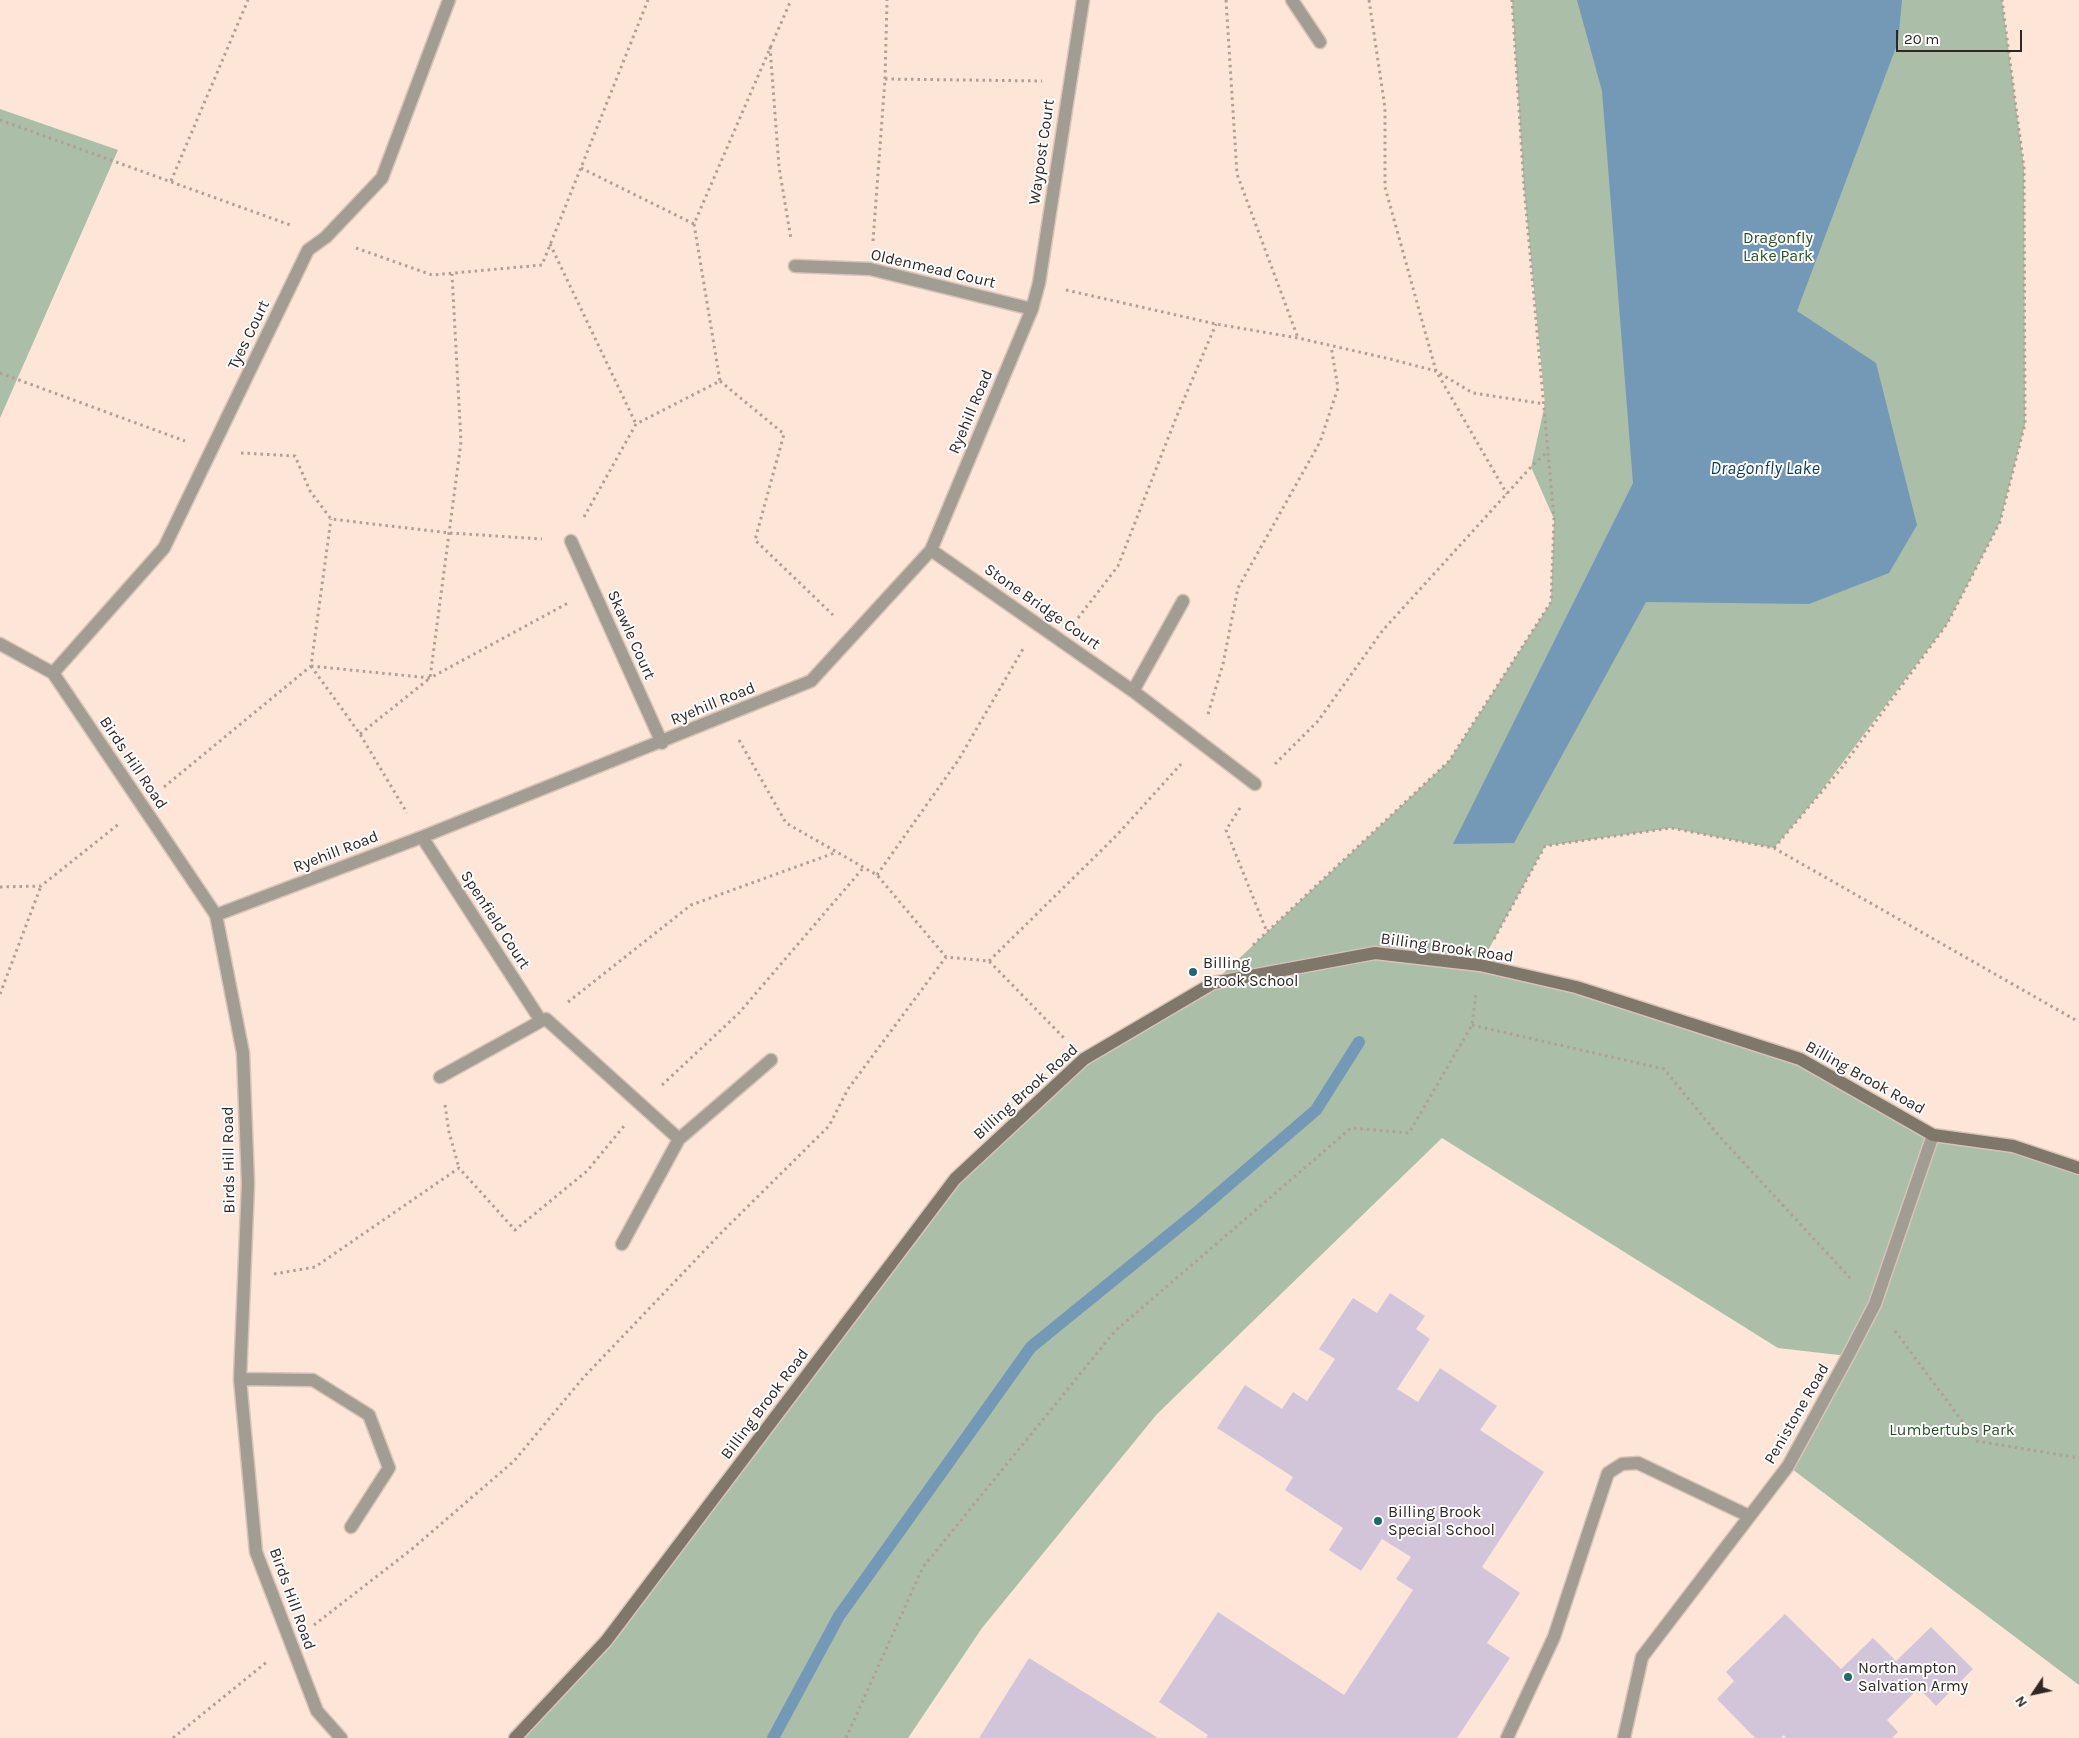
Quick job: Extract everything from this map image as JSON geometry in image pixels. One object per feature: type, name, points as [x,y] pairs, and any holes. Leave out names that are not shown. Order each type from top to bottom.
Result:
[{"type":"street","name":"Tyes Court","points":[[53,673],[164,548],[308,250],[326,237],[382,178],[449,0]]},
{"type":"street","name":"Waypost Court","points":[[1032,309],[1039,283],[1068,82],[1083,0]]},
{"type":"street","points":[[1292,0],[1320,42]]},
{"type":"street","name":"Oldenmead Court","points":[[795,266],[870,269],[1032,309]]},
{"type":"street","name":"Ryehill Road","points":[[216,915],[422,837],[662,743],[811,682],[931,550],[1032,309]]},
{"type":"street","name":"Skawle Court","points":[[571,541],[662,743]]},
{"type":"street","name":"Stone Bridge Court","points":[[931,550],[1133,691],[1255,784]]},
{"type":"street","points":[[1133,691],[1183,601]]},
{"type":"street","name":"Birds Hill Road","points":[[0,644],[53,673],[216,915],[243,1053],[248,1184],[240,1379],[256,1552],[317,1711],[342,1738]]},
{"type":"street","name":"Spenfield Court","points":[[422,837],[543,1020],[679,1138]]},
{"type":"street","name":"Billing Brook Road","points":[[515,1738],[606,1641],[956,1179],[1084,1059],[1213,983],[1376,953],[1480,965],[1576,987],[1800,1059],[1933,1135],[2013,1146],[2079,1168]]},
{"type":"street","points":[[440,1078],[543,1020]]},
{"type":"street","points":[[622,1244],[679,1138],[771,1060]]},
{"type":"street","name":"Penistone Road","points":[[1624,1738],[1642,1657],[1788,1466],[1875,1304],[1933,1135]]},
{"type":"street","points":[[240,1379],[313,1380],[369,1414],[389,1468],[351,1527]]},
{"type":"street","points":[[1506,1738],[1554,1637],[1608,1473],[1622,1464],[1638,1463],[1749,1516]]},
{"type":"path","points":[[171,182],[248,0]]},
{"type":"path","points":[[791,0],[694,224],[720,381],[784,434],[755,540],[854,634]]},
{"type":"path","points":[[870,269],[885,79],[888,0]]},
{"type":"path","points":[[1226,0],[1237,174],[1298,338]]},
{"type":"path","points":[[1369,0],[1385,108],[1385,187],[1436,371],[1507,494]]},
{"type":"path","points":[[1213,983],[1449,761],[1551,602],[1554,519],[1524,187],[1512,0]]},
{"type":"path","points":[[1774,848],[1840,770],[1947,624],[2000,522],[2025,424],[2024,168],[2002,0]]},
{"type":"path","points":[[770,46],[779,167],[795,266]]},
{"type":"path","points":[[885,79],[1068,82]]},
{"type":"path","points":[[581,168],[694,224]]},
{"type":"path","points":[[550,244],[636,424]]},
{"type":"path","points":[[430,678],[461,442],[452,274]]},
{"type":"path","points":[[1039,283],[1216,324],[1298,338],[1436,371],[1473,393],[1545,404]]},
{"type":"path","points":[[1061,640],[1118,566],[1176,418],[1216,324]]},
{"type":"path","points":[[989,961],[1116,835],[1200,742],[1223,664],[1238,588],[1320,442],[1338,388],[1331,346]]},
{"type":"path","points":[[0,373],[212,450],[295,456],[310,491],[332,519],[450,533],[571,541],[636,424],[720,381]]},
{"type":"path","points":[[1267,932],[1226,830],[1255,784],[1318,721],[1384,630],[1507,494],[1549,451]]},
{"type":"path","points":[[0,994],[41,886],[311,666],[332,519]]},
{"type":"path","points":[[360,734],[430,678],[593,589]]},
{"type":"path","points":[[877,875],[958,759],[1038,625]]},
{"type":"path","points":[[311,666],[430,678]]},
{"type":"path","points":[[311,666],[360,734],[422,837]]},
{"type":"path","points":[[725,716],[786,823],[877,875],[946,957],[989,961],[1084,1059]]},
{"type":"path","points":[[846,1738],[923,1567],[1115,1331],[1351,1128],[1409,1133],[1472,1025],[1480,965],[1545,846],[1671,828],[1774,848],[2079,1022]]},
{"type":"path","points":[[543,1020],[691,905],[838,852]]},
{"type":"path","points":[[440,1078],[449,1132],[459,1168],[515,1230],[587,1171],[642,1105],[738,1013],[864,867]]},
{"type":"path","points":[[0,887],[41,886]]},
{"type":"path","points":[[173,1738],[412,1549],[514,1461],[583,1378],[724,1230],[829,1126],[848,1089],[946,957]]},
{"type":"path","points":[[1472,1025],[1664,1069],[1718,1136],[1875,1304],[1977,1441],[2079,1458]]},
{"type":"path","points":[[244,1280],[315,1267],[459,1168]]},
{"type":"green space","points":[[1512,0],[2002,0],[2024,168],[2025,424],[2000,522],[1947,624],[1816,798],[1774,848],[1671,828],[1545,846],[1480,965],[1800,1059],[1933,1135],[2013,1146],[2079,1168],[2079,1685],[1788,1466],[1848,1356],[1778,1348],[1442,1138],[1157,1414],[982,1628],[908,1738],[515,1738],[606,1641],[955,1179],[1084,1059],[1213,983],[1449,761],[1551,602],[1554,519],[1531,467],[1545,404],[1524,187]]},
{"type":"green space","points":[[0,109],[118,150],[0,418]]},
{"type":"water","name":"Dragonfly Lake","points":[[1577,0],[1902,0],[1898,42],[1797,311],[1876,363],[1917,525],[1889,573],[1809,604],[1646,602],[1514,843],[1453,844],[1633,483],[1602,91]]},
{"type":"building","points":[[1390,1293],[1425,1316],[1416,1329],[1430,1339],[1397,1389],[1418,1402],[1440,1368],[1497,1406],[1480,1430],[1544,1472],[1482,1567],[1520,1593],[1487,1643],[1510,1658],[1457,1738],[1206,1738],[1208,1735],[1159,1702],[1218,1612],[1344,1695],[1413,1590],[1396,1579],[1411,1557],[1382,1539],[1361,1571],[1329,1550],[1343,1528],[1285,1490],[1293,1477],[1217,1428],[1245,1385],[1282,1409],[1293,1392],[1307,1401],[1335,1359],[1319,1349],[1353,1298],[1377,1313]]},
{"type":"building","name":"Northampton Salvation Army","points":[[1785,1614],[1841,1669],[1873,1638],[1896,1661],[1931,1627],[1973,1669],[1936,1706],[1919,1688],[1887,1720],[1898,1732],[1892,1738],[1786,1738],[1784,1735],[1781,1738],[1755,1738],[1717,1699],[1734,1681],[1726,1672]]},
{"type":"building","points":[[1029,1658],[1158,1738],[979,1738]]},
{"type":"waterway","points":[[773,1738],[839,1616],[1031,1347],[1196,1213],[1316,1110],[1359,1042]]},
{"type":"place","name":"Billing Brook School","points":[[1193,972]]},
{"type":"place","name":"Billing Brook Special School","points":[[1378,1521]]},
{"type":"place","name":"Northampton Salvation Army","points":[[1848,1677]]},
{"type":"park label","name":"Dragonfly Lake Park","points":[[1778,247]]},
{"type":"park label","name":"Lumbertubs Park","points":[[1952,1430]]}]
